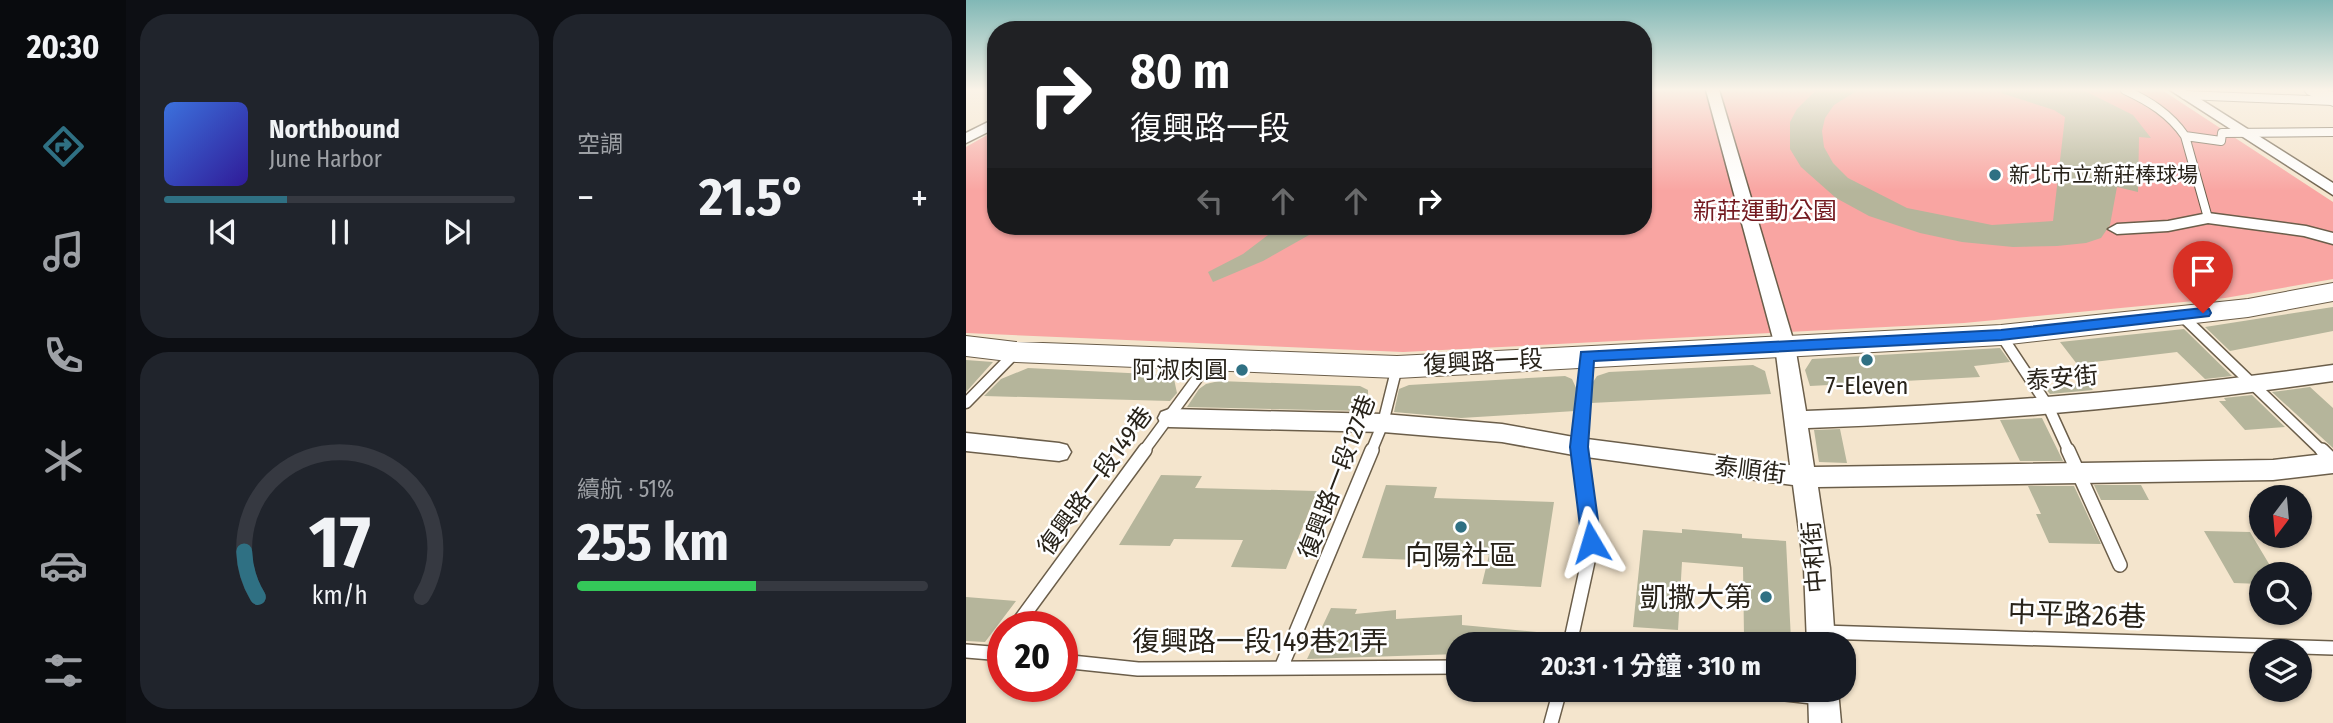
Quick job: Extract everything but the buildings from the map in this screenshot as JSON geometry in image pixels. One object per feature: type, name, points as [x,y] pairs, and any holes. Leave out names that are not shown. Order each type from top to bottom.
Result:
[{"type":"street","name":"中和街","points":[[1722,124],[1785,346],[1806,477],[1817,568],[1820,632]]},
{"type":"street","points":[[2230,124],[2333,190]]},
{"type":"street","points":[[966,139],[987,127]]},
{"type":"street","points":[[2117,229],[2168,226],[2208,218],[2306,231],[2333,239]]},
{"type":"street","name":"復興路一段","points":[[966,346],[1016,352],[1397,367],[2001,335],[2248,308],[2333,293]]},
{"type":"street","name":"泰安街","points":[[1795,420],[1920,416],[2048,407],[2251,385],[2333,373]]},
{"type":"street","name":"泰順街","points":[[1169,418],[1383,423],[1502,433],[1579,447],[1806,477],[2273,470],[2333,462]]},
{"type":"street","points":[[966,442],[1059,452]]},
{"type":"lane","points":[[2179,124],[2185,136],[2208,218]]},
{"type":"lane","points":[[2185,136],[2221,141],[2222,133],[2241,131],[2333,132]]},
{"type":"lane","points":[[2181,315],[2333,462]]},
{"type":"lane","points":[[2001,335],[2048,407],[2120,565]]},
{"type":"lane","points":[[966,403],[1016,352]]},
{"type":"lane","points":[[1572,632],[1591,542],[1579,447],[1587,356]]},
{"type":"lane","name":"復興路一段149巷","points":[[1027,611],[1210,361]]},
{"type":"lane","name":"復興路一段127巷","points":[[1281,668],[1312,600],[1383,423],[1397,367]]},
{"type":"lane","name":"中平路26巷","points":[[1856,639],[2333,649]]},
{"type":"lane","points":[[966,652],[987,651]]},
{"type":"lane","name":"復興路一段149巷21弄","points":[[1078,663],[1138,669],[1446,667]]},
{"type":"lane","points":[[1551,723],[1557,702]]},
{"type":"green space","name":"新莊運動公園","points":[[1652,124],[2214,124],[2333,202],[2333,279],[2225,298],[1964,323],[1403,352],[966,333],[966,147],[987,135],[987,235],[1652,235]]},
{"type":"place","name":"新北市立新莊棒球場","points":[[1995,175]]},
{"type":"place","name":"7-Eleven","points":[[1867,360]]},
{"type":"place","name":"阿淑肉圓","points":[[1242,370]]},
{"type":"place","name":"向陽社區","points":[[1461,527]]},
{"type":"place","name":"凱撒大第","points":[[1766,597]]},
{"type":"route","points":[[1591,542],[1579,447],[1587,356],[2001,335],[2203,313]]}]
